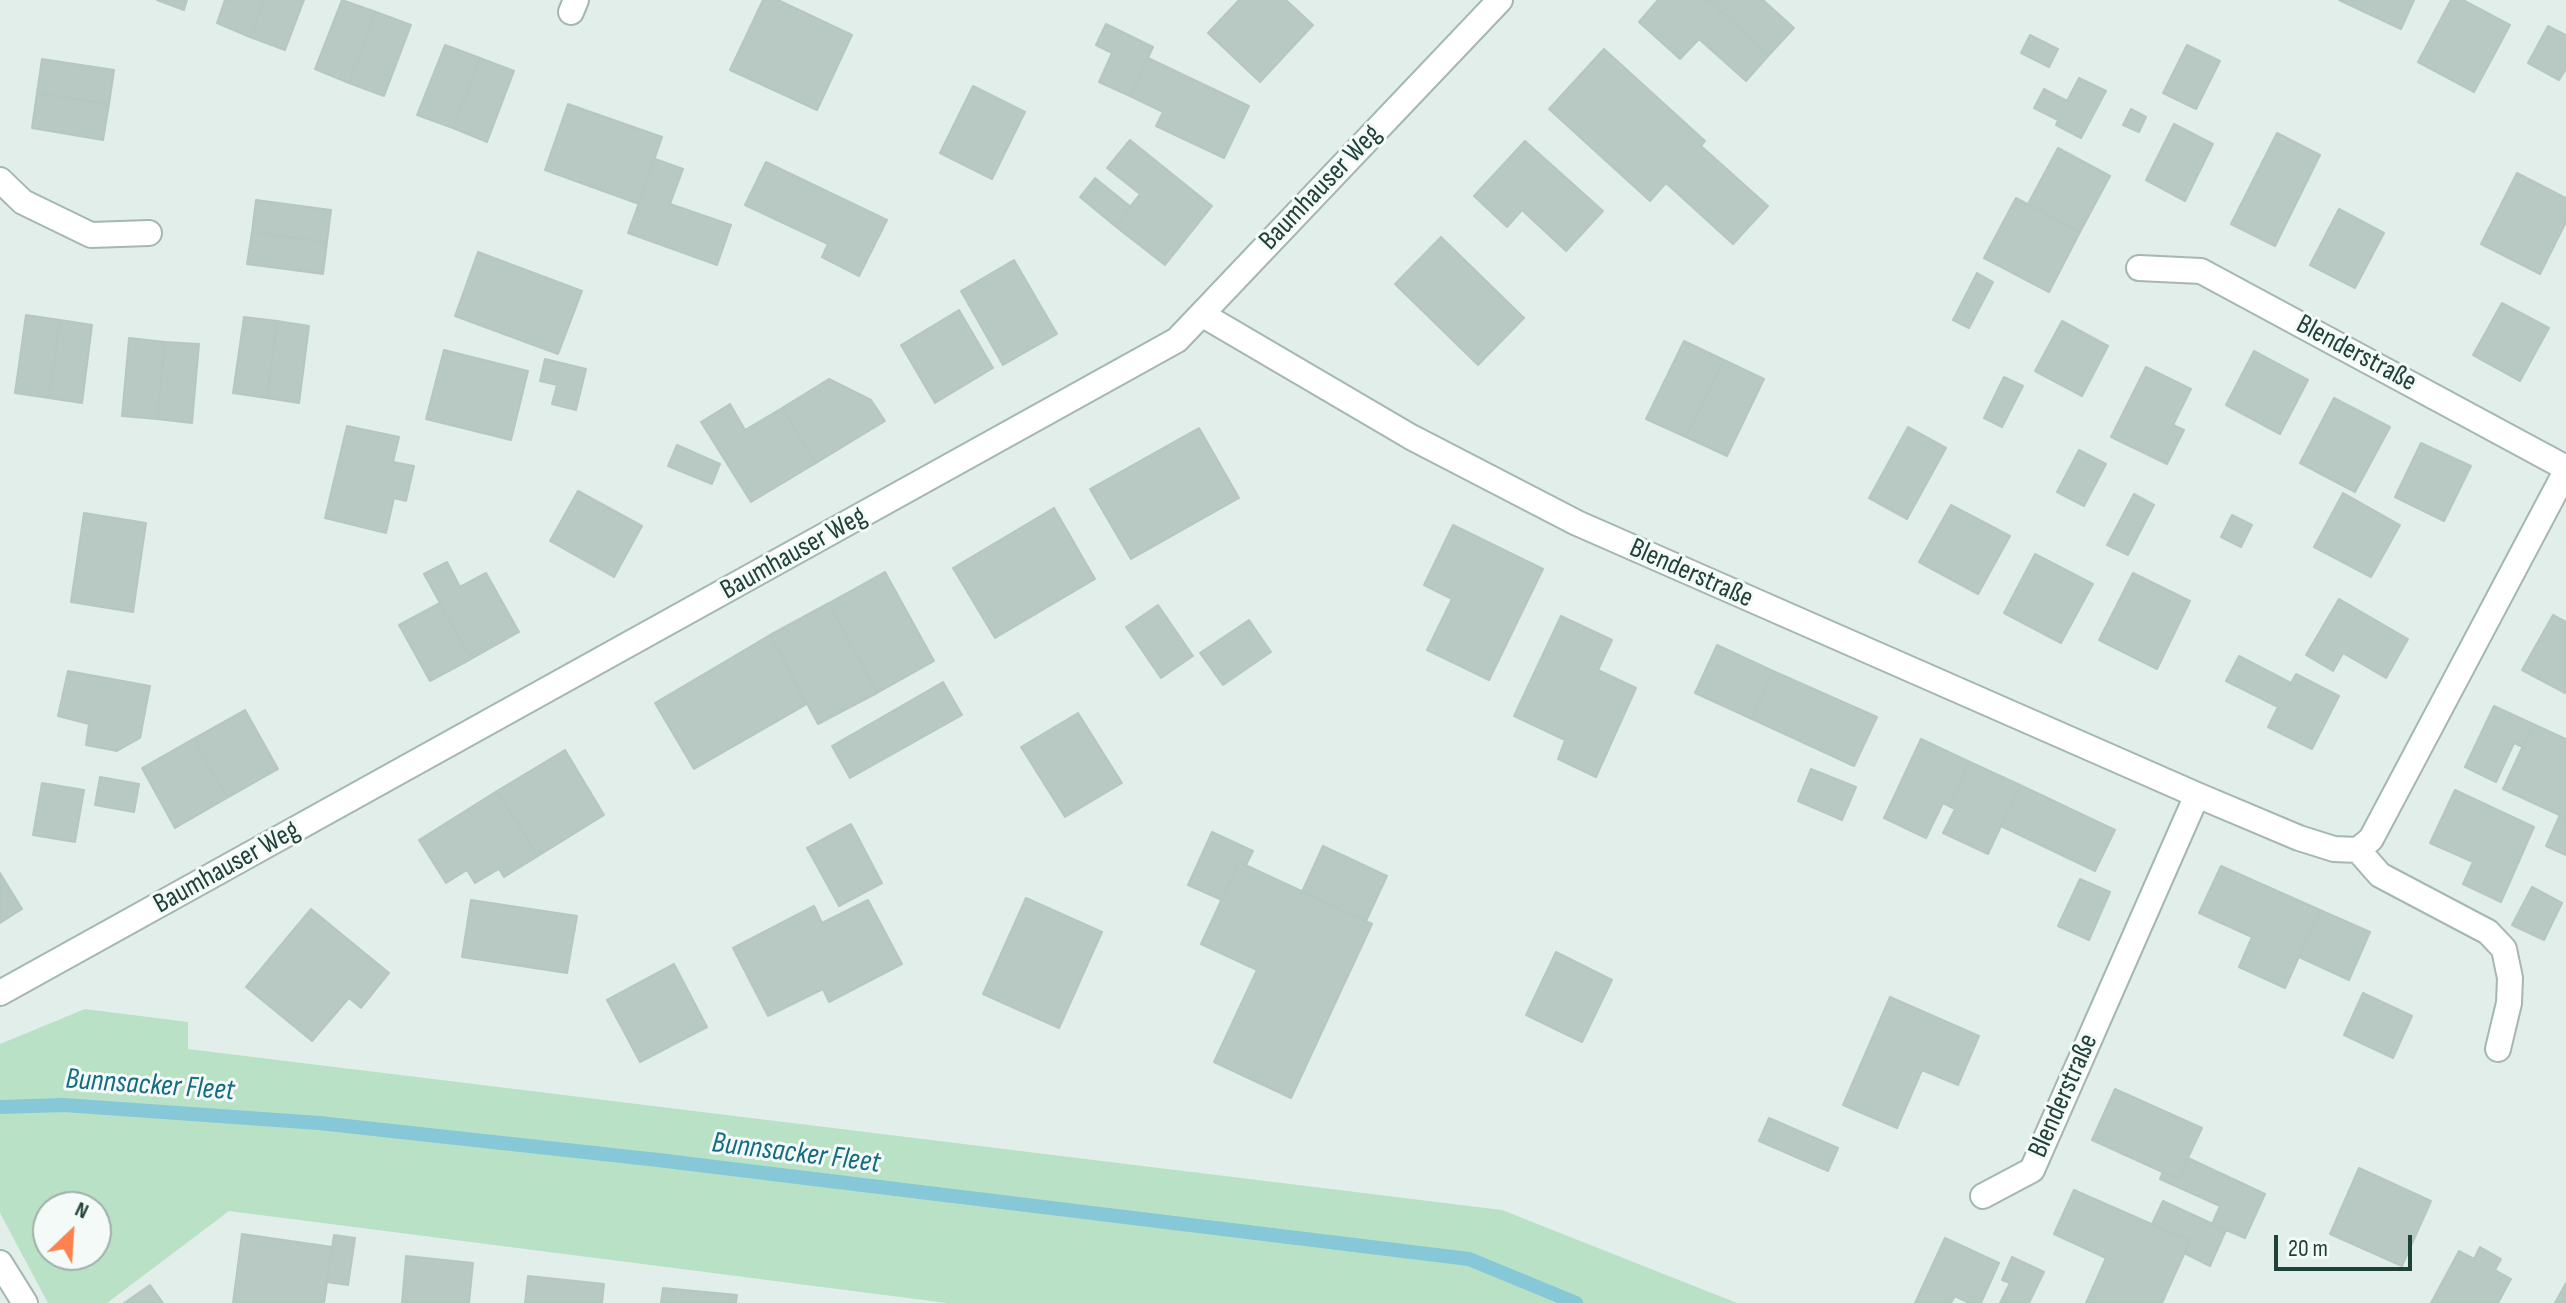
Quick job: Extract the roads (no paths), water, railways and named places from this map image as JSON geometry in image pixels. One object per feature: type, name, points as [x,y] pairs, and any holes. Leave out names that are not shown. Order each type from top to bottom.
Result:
[{"type":"street","name":"Baumhauser Weg","points":[[0,993],[1177,340],[1500,0]]},
{"type":"street","points":[[0,180],[23,202],[91,235],[149,233]]},
{"type":"street","name":"Blenderstraße","points":[[1203,315],[1411,437],[1577,523],[2299,838],[2334,849],[2358,850],[2371,839],[2566,469],[2201,271],[2139,268]]},
{"type":"street","name":"Blenderstraße","points":[[1983,1196],[2032,1170],[2197,795]]},
{"type":"street","points":[[2358,850],[2380,875],[2488,932],[2504,949],[2510,978],[2509,1003],[2498,1049]]},
{"type":"street","points":[[0,1263],[25,1303]]},
{"type":"waterway","name":"Bunnsacker Fleet","points":[[0,1107],[64,1105],[319,1123],[658,1160],[1469,1259],[1576,1303]]}]
